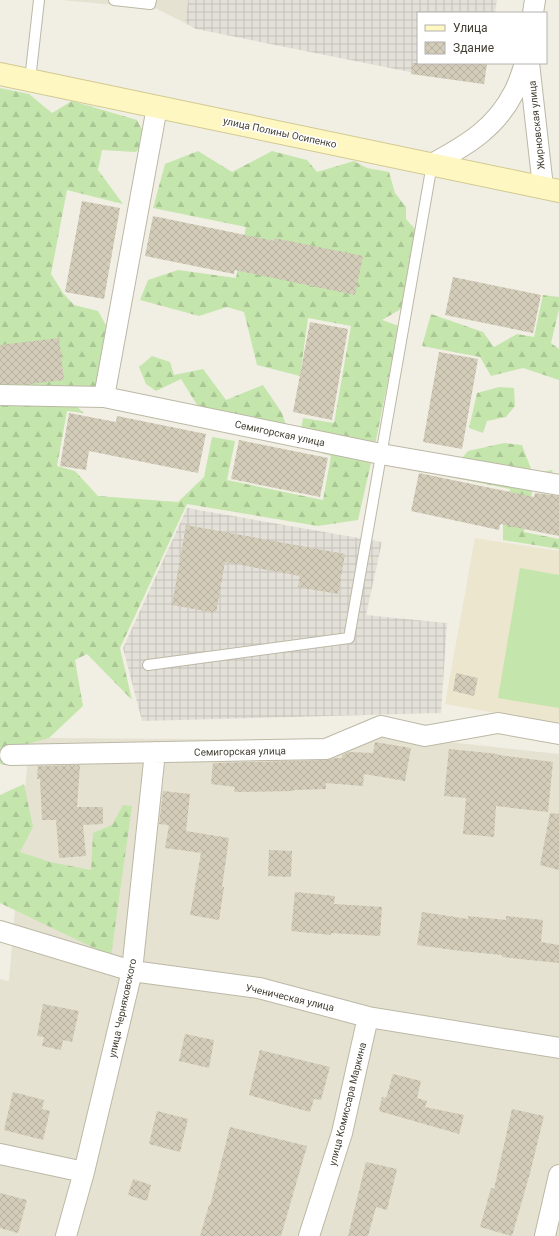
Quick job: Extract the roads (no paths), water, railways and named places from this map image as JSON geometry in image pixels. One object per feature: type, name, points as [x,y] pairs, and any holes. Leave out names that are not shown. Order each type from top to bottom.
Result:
[{"type":"main road","name":"улица Полины Осипенко","points":[[0,74],[551,189]]},
{"type":"street","points":[[533,12],[535,0]]},
{"type":"street","points":[[432,164],[464,146],[493,124],[514,92],[525,64]]},
{"type":"street","name":"Жирновская улица","points":[[529,64],[551,189]]},
{"type":"street","points":[[104,397],[157,106]]},
{"type":"street","name":"Семигорская улица","points":[[0,395],[104,397],[381,454],[559,485]]},
{"type":"street","name":"Семигорская улица","points":[[10,755],[326,749],[381,726],[425,736],[498,723],[559,734]]},
{"type":"street","name":"улица Черняховского","points":[[66,1236],[84,1172],[132,971],[155,752]]},
{"type":"street","name":"Ученическая улица","points":[[0,931],[132,971],[259,988],[368,1016],[559,1048]]},
{"type":"street","name":"улица Комиссара Маркина","points":[[309,1236],[342,1133],[368,1016]]},
{"type":"street","points":[[0,1154],[84,1172]]},
{"type":"street","points":[[544,1236],[559,1175]]},
{"type":"lane","points":[[30,80],[39,0]]},
{"type":"lane","points":[[114,0],[150,4],[151,0]]},
{"type":"lane","points":[[148,665],[349,638],[432,164]]}]
